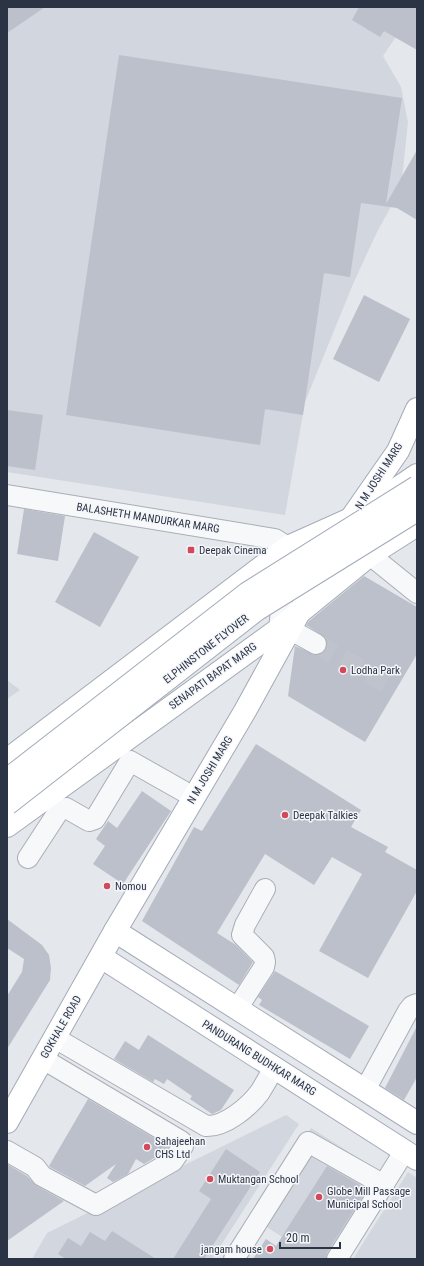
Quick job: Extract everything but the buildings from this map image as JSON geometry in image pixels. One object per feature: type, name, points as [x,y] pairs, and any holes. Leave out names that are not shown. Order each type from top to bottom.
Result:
[{"type":"main road","name":"N M JOSHI MARG","points":[[115,931],[245,712],[285,630],[304,608],[350,520],[398,451],[417,409]]},
{"type":"main road","points":[[398,451],[400,462],[404,468],[410,471],[417,471]]},
{"type":"main road","points":[[7,760],[288,547],[350,520],[417,475]]},
{"type":"main road","name":"ELPHINSTONE FLYOVER","points":[[7,780],[248,593],[417,487]]},
{"type":"main road","name":"ELPHINSTONE FLYOVER","points":[[7,804],[256,610],[417,510]]},
{"type":"main road","points":[[304,608],[325,593],[370,555],[417,525]]},
{"type":"main road","name":"SENAPATI BAPAT MARG","points":[[7,826],[285,630]]},
{"type":"main road","points":[[115,931],[417,1123]]},
{"type":"main road","name":"GOKHALE ROAD","points":[[7,1122],[115,931]]},
{"type":"main road","name":"PANDURANG BUDHKAR MARG","points":[[101,957],[411,1156]]},
{"type":"street","name":"BALASHETH MANDURKAR MARG","points":[[7,495],[275,539],[288,547]]},
{"type":"street","points":[[350,520],[370,555],[417,593]]},
{"type":"street","points":[[288,547],[285,630],[316,644]]},
{"type":"street","points":[[28,858],[60,809],[66,808],[89,821],[95,819],[130,761],[183,791]]},
{"type":"street","points":[[237,1008],[264,968],[264,957],[242,935],[245,925],[265,889]]},
{"type":"street","points":[[365,1090],[408,1011],[412,1006],[417,1004]]},
{"type":"street","points":[[55,1038],[206,1126],[220,1124],[246,1106],[260,1092],[274,1068]]},
{"type":"street","points":[[7,1151],[35,1167],[42,1176],[96,1205],[173,1161],[183,1146],[181,1141],[42,1060]]},
{"type":"street","points":[[234,1259],[308,1142],[384,1185]]},
{"type":"street","points":[[337,1259],[384,1185],[411,1156]]},
{"type":"shaded area","points":[[7,7],[416,7],[383,56],[401,87],[408,122],[401,188],[377,232],[353,284],[305,402],[285,515],[7,472]]},
{"type":"shaded area","points":[[7,680],[20,690],[7,699]]},
{"type":"shaded area","name":"Muktangan School","points":[[286,1115],[299,1124],[212,1259],[32,1259],[47,1233]]},
{"type":"shaded area","name":"Globe Mill Passage Municipal School","points":[[311,1128],[385,1175],[332,1259],[317,1259],[254,1219]]},
{"type":"shaded area","points":[[408,1172],[417,1178],[417,1259],[353,1259]]},
{"type":"tunnel","points":[[316,644],[391,686]]},
{"type":"place","name":"Deepak Cinema","points":[[191,550]]},
{"type":"place","name":"Lodha Park","points":[[343,670]]},
{"type":"place","name":"Deepak Talkies","points":[[285,815]]},
{"type":"place","name":"Nomou","points":[[107,886]]},
{"type":"place","name":"Sahajeehan CHS Ltd","points":[[147,1147]]},
{"type":"place","name":"Muktangan School","points":[[210,1179]]},
{"type":"place","name":"Globe Mill Passage Municipal School","points":[[319,1197]]},
{"type":"place","name":"jangam house","points":[[270,1249]]}]
